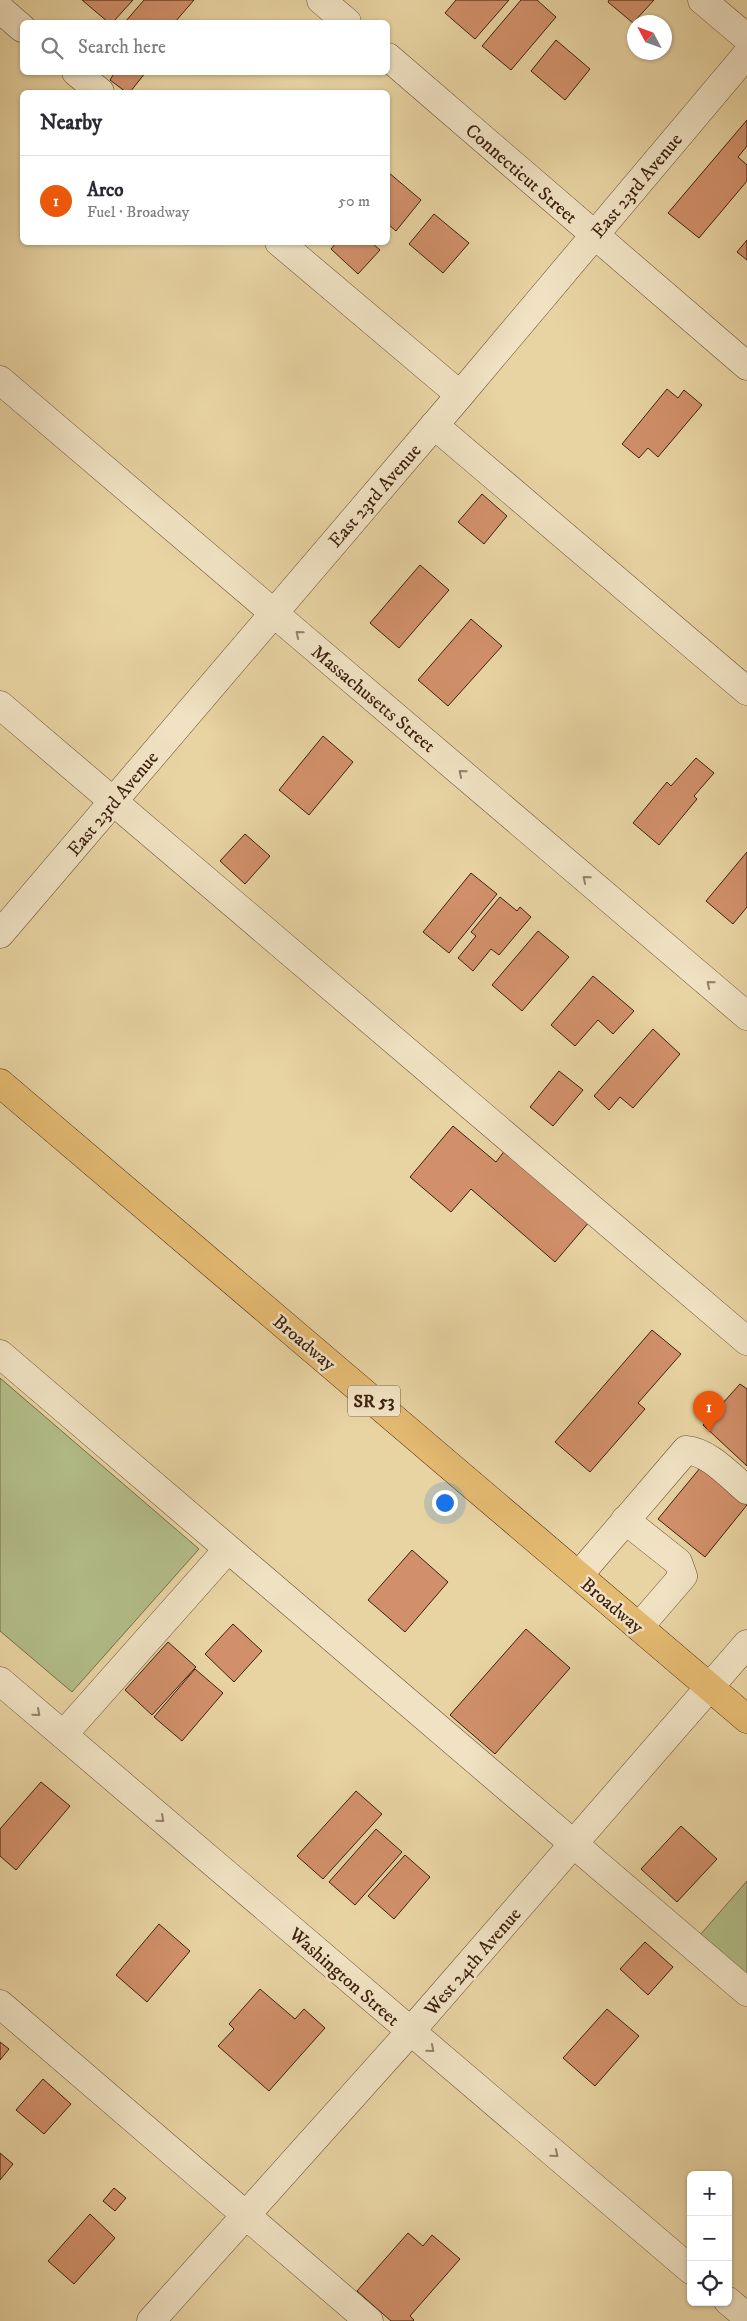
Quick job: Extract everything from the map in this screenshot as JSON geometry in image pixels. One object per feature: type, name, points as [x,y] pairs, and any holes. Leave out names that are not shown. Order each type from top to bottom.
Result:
[{"type":"main road","name":"Broadway","points":[[0,1083],[747,1718]]},
{"type":"street","points":[[320,0],[345,20]]},
{"type":"street","points":[[702,0],[747,38]]},
{"type":"street","points":[[0,9],[20,26]]},
{"type":"street","name":"East 23rd Avenue","points":[[0,934],[460,395],[747,54]]},
{"type":"street","name":"Connecticut Street","points":[[390,60],[747,366]]},
{"type":"street","points":[[80,75],[98,90]]},
{"type":"street","points":[[283,245],[460,395]]},
{"type":"street","name":"Massachusetts Street","points":[[0,380],[747,1016]]},
{"type":"street","points":[[434,425],[747,691]]},
{"type":"street","points":[[0,705],[747,1341]]},
{"type":"street","points":[[0,1354],[747,1992]]},
{"type":"street","points":[[578,1575],[686,1450],[706,1456],[747,1490]]},
{"type":"street","points":[[625,1520],[678,1562],[683,1576],[639,1627]]},
{"type":"street","points":[[63,1736],[228,1549]]},
{"type":"street","name":"West 24th Avenue","points":[[151,2321],[410,2032],[747,1644]]},
{"type":"street","name":"Washington Street","points":[[0,1682],[687,2267]]},
{"type":"street","points":[[0,2004],[370,2321]]},
{"type":"street","points":[[732,2304],[747,2317]]},
{"type":"green space","points":[[0,1378],[199,1549],[72,1692],[0,1631]]},
{"type":"green space","points":[[747,1881],[747,1975],[700,1935]]},
{"type":"building","points":[[82,0],[133,0],[115,20],[106,20]]},
{"type":"building","points":[[144,0],[194,0],[177,20],[127,20]]},
{"type":"building","points":[[456,0],[509,0],[475,39],[445,13]]},
{"type":"building","points":[[521,0],[537,0],[556,17],[511,70],[482,46]]},
{"type":"building","points":[[609,0],[654,0],[640,15],[627,15],[627,18],[608,2]]},
{"type":"building","points":[[556,40],[590,69],[565,100],[531,71]]},
{"type":"building","points":[[113,75],[144,75],[132,90],[123,90],[110,80]]},
{"type":"building","points":[[747,120],[747,146],[738,157],[747,165],[747,181],[699,238],[668,213]]},
{"type":"building","points":[[390,174],[421,200],[396,231],[390,226]]},
{"type":"building","points":[[434,214],[469,243],[443,273],[409,244]]},
{"type":"building","points":[[747,240],[747,260],[737,252]]},
{"type":"building","points":[[334,245],[374,245],[380,250],[358,274],[331,249]]},
{"type":"building","points":[[667,389],[678,398],[684,390],[702,405],[658,457],[648,448],[639,458],[622,444]]},
{"type":"building","points":[[482,494],[507,516],[484,544],[458,522]]},
{"type":"building","points":[[420,565],[449,590],[399,648],[370,623]]},
{"type":"building","points":[[471,619],[502,646],[448,706],[418,680]]},
{"type":"building","points":[[323,736],[353,762],[309,815],[279,790]]},
{"type":"building","points":[[696,758],[714,773],[694,796],[697,799],[659,845],[633,823],[667,782],[671,786]]},
{"type":"building","points":[[245,834],[270,856],[245,884],[220,861]]},
{"type":"building","points":[[747,852],[747,907],[733,924],[706,901]]},
{"type":"building","points":[[471,873],[497,894],[449,953],[423,932]]},
{"type":"building","points":[[500,897],[517,911],[520,907],[531,917],[499,955],[491,949],[473,971],[458,958],[476,936],[471,932]]},
{"type":"building","points":[[538,931],[569,957],[522,1011],[492,985]]},
{"type":"building","points":[[593,976],[634,1011],[613,1034],[598,1020],[575,1046],[551,1025]]},
{"type":"building","points":[[653,1029],[680,1054],[633,1108],[620,1097],[609,1110],[594,1096]]},
{"type":"building","points":[[559,1071],[583,1090],[553,1126],[530,1107]]},
{"type":"building","points":[[453,1126],[496,1162],[506,1149],[590,1221],[555,1262],[471,1189],[451,1212],[410,1177]]},
{"type":"building","points":[[652,1330],[681,1354],[638,1403],[645,1409],[590,1472],[555,1442]]},
{"type":"building","points":[[740,1384],[747,1389],[747,1466],[703,1425]]},
{"type":"building","points":[[705,1462],[747,1496],[747,1505],[705,1557],[658,1519]]},
{"type":"building","points":[[412,1550],[448,1582],[405,1632],[368,1600]]},
{"type":"building","points":[[233,1624],[262,1651],[234,1682],[205,1654]]},
{"type":"building","points":[[526,1629],[570,1668],[495,1754],[450,1715]]},
{"type":"building","points":[[168,1642],[196,1667],[152,1715],[125,1690]]},
{"type":"building","points":[[195,1669],[223,1693],[182,1741],[154,1717]]},
{"type":"building","points":[[41,1782],[70,1806],[16,1870],[0,1856],[0,1829]]},
{"type":"building","points":[[356,1791],[382,1814],[323,1879],[297,1856]]},
{"type":"building","points":[[681,1826],[717,1859],[677,1902],[641,1869]]},
{"type":"building","points":[[376,1829],[402,1852],[355,1905],[329,1882]]},
{"type":"building","points":[[405,1855],[430,1877],[394,1919],[368,1896]]},
{"type":"building","points":[[159,1924],[190,1951],[147,2002],[116,1975]]},
{"type":"building","points":[[645,1942],[673,1967],[648,1995],[620,1969]]},
{"type":"building","points":[[260,1989],[295,2019],[304,2009],[325,2028],[269,2091],[218,2046],[234,2029],[229,2024]]},
{"type":"building","points":[[607,2009],[639,2036],[595,2086],[563,2058]]},
{"type":"building","points":[[0,2042],[9,2049],[0,2060]]},
{"type":"building","points":[[43,2079],[71,2104],[44,2134],[16,2110]]},
{"type":"building","points":[[0,2153],[13,2164],[0,2180]]},
{"type":"building","points":[[114,2188],[126,2198],[115,2211],[103,2201]]},
{"type":"building","points":[[90,2214],[115,2238],[74,2284],[48,2261]]},
{"type":"building","points":[[408,2233],[423,2246],[432,2235],[460,2259],[410,2316],[413,2321],[391,2321],[357,2291]]},
{"type":"place","name":"Arco","points":[[709,1432]]}]
